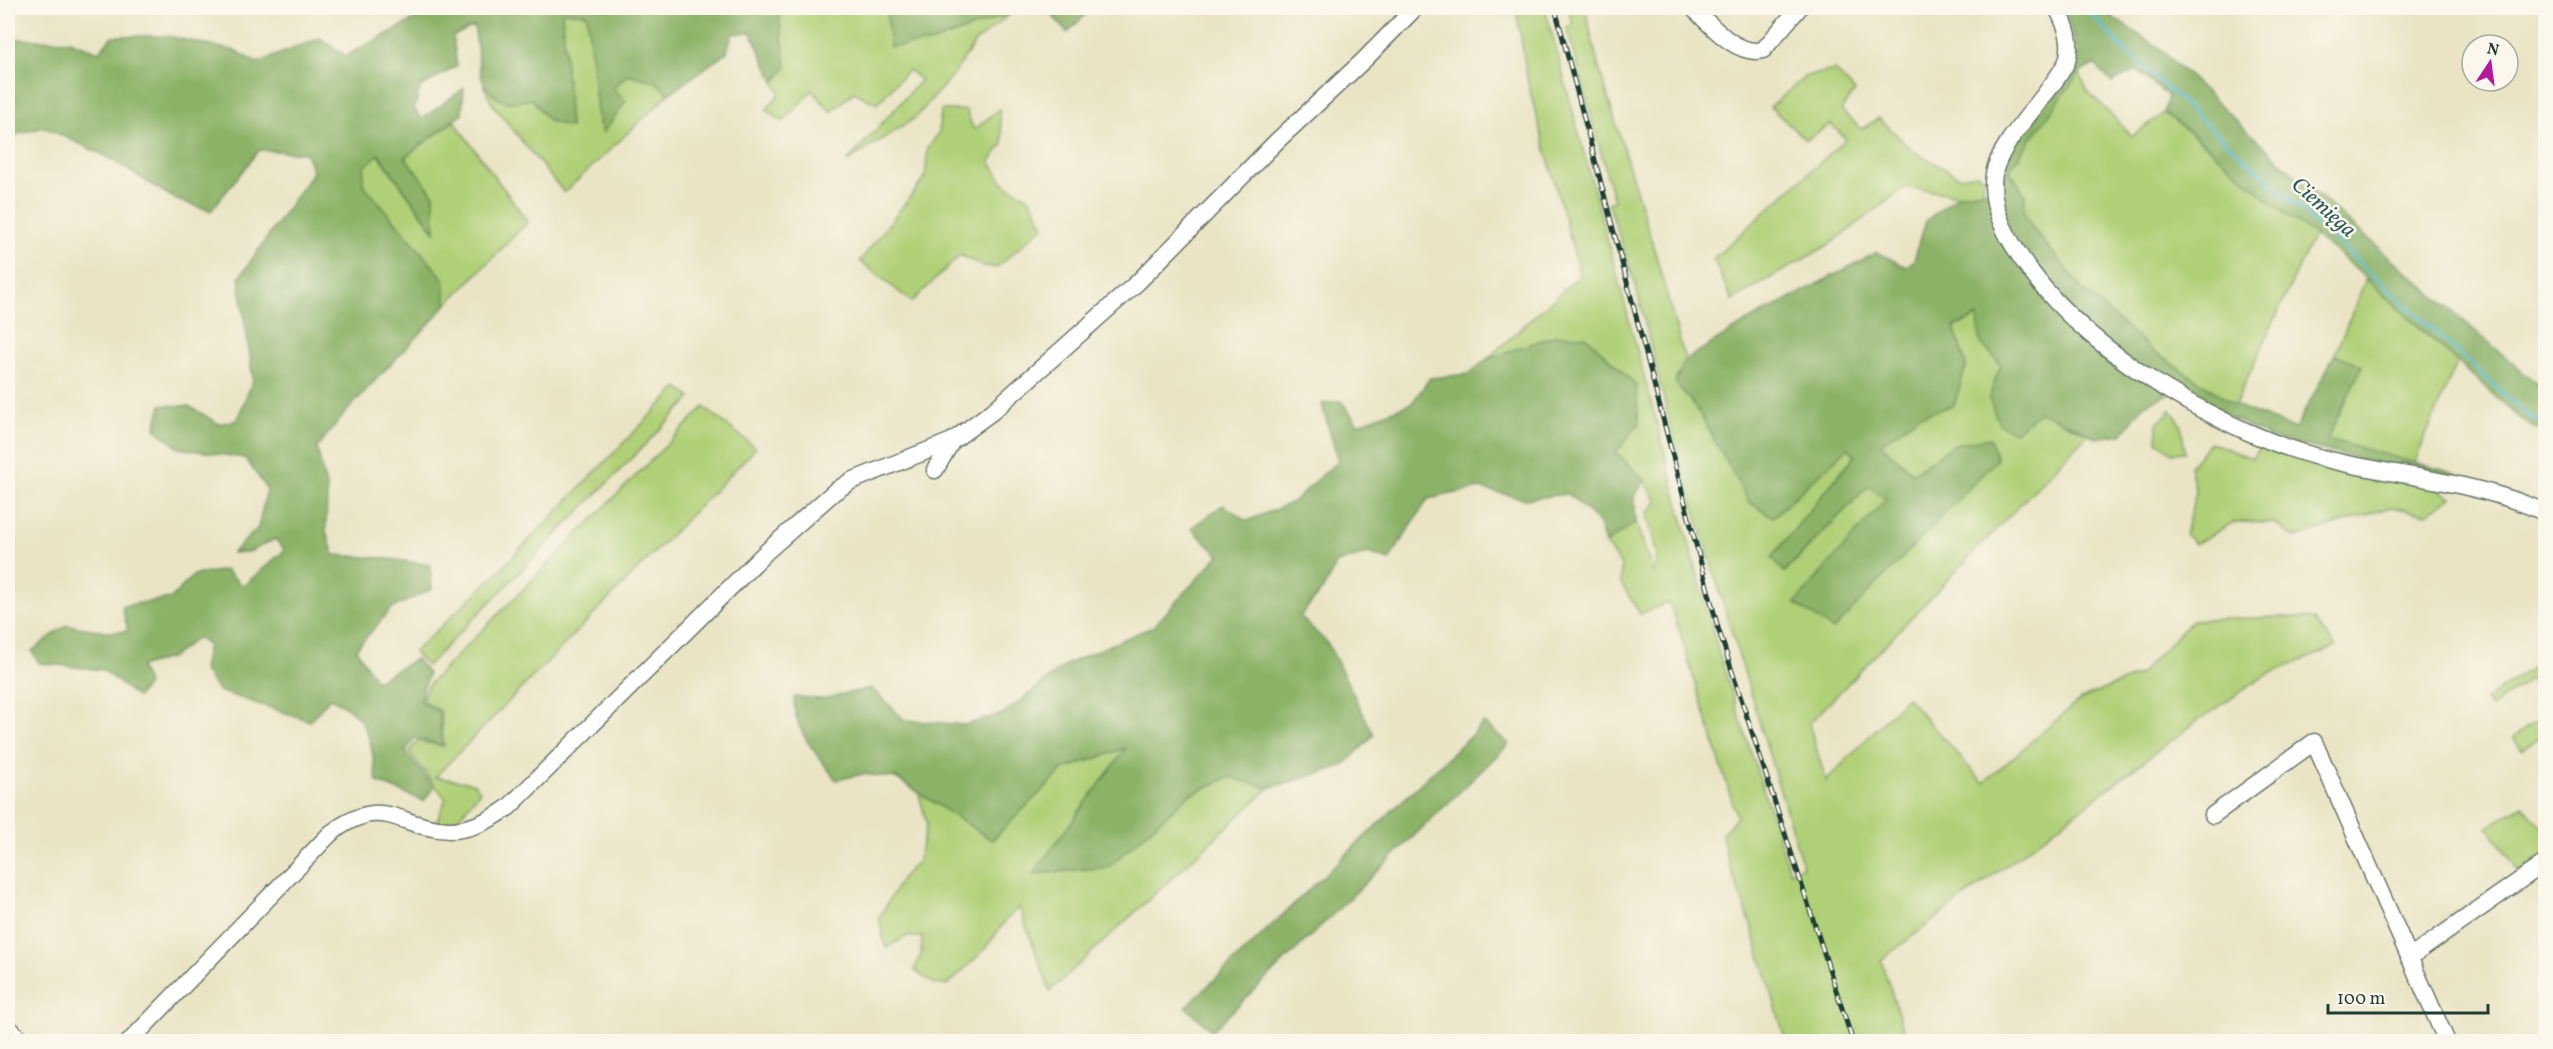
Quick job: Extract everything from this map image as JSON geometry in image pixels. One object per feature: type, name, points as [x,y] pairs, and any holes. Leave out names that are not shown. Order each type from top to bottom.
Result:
[{"type":"street","points":[[129,1041],[339,827],[365,815],[382,814],[451,830],[471,827],[499,814],[569,748],[758,560],[834,492],[869,473],[952,441],[993,411],[1138,282],[1277,141],[1415,8]]},
{"type":"street","points":[[1693,8],[1729,40],[1752,51],[1763,50],[1799,8]]},
{"type":"street","points":[[2057,8],[2069,32],[2070,48],[2067,61],[2000,157],[1993,180],[1994,197],[2008,237],[2018,255],[2050,296],[2087,331],[2143,373],[2194,404],[2248,432],[2326,459],[2504,496],[2546,513]]},
{"type":"street","points":[[935,470],[952,441]]},
{"type":"street","points":[[2213,815],[2314,742],[2447,1041]]},
{"type":"street","points":[[2409,958],[2546,862]]},
{"type":"street","points":[[8,1027],[23,1041]]},
{"type":"green space","points":[[436,8],[778,8],[786,68],[774,82],[751,32],[732,34],[727,52],[669,94],[656,82],[628,74],[613,88],[626,101],[603,133],[598,120],[587,14],[562,12],[570,127],[549,121],[532,99],[507,102],[494,96],[482,79],[474,26],[453,36],[457,66],[420,87],[414,109],[422,119],[464,88],[462,114],[405,157],[434,195],[435,232],[379,154],[364,167],[363,184],[444,279],[446,305],[363,393],[317,448],[327,491],[326,531],[334,555],[383,558],[430,565],[432,589],[392,608],[356,649],[376,681],[416,659],[428,674],[420,701],[439,712],[442,745],[414,738],[405,752],[434,787],[424,801],[377,782],[367,732],[354,713],[344,705],[330,698],[310,721],[219,691],[203,670],[208,645],[197,638],[172,657],[140,667],[148,685],[137,697],[103,670],[39,663],[32,651],[66,625],[111,632],[128,631],[122,606],[171,598],[194,575],[225,570],[243,586],[285,550],[275,539],[249,552],[232,553],[258,528],[267,489],[245,458],[179,448],[155,429],[161,405],[189,406],[219,424],[237,420],[253,380],[239,278],[313,172],[306,153],[259,150],[211,211],[177,200],[106,156],[44,127],[17,134],[8,150],[8,60],[17,39],[69,41],[99,52],[112,36],[168,36],[236,51],[257,63],[320,38],[346,56]]},
{"type":"green space","points":[[778,8],[888,8],[887,16],[933,42],[1013,12],[975,42],[953,75],[915,118],[847,162],[921,80],[908,70],[877,104],[854,92],[831,112],[812,90],[783,122],[766,110],[780,93],[774,82],[786,68]]},
{"type":"green space","points":[[888,8],[1019,8],[933,42],[890,47]]},
{"type":"green space","points":[[1061,8],[1092,8],[1067,33],[1053,16]]},
{"type":"green space","points":[[1516,8],[1545,8],[1717,647],[1790,872],[1803,866],[1676,448],[1635,283],[1608,203],[1614,201],[1567,27],[1573,25],[1568,8],[1585,8],[1598,65],[1652,242],[1685,360],[1675,382],[1697,409],[1722,451],[1773,517],[1848,448],[1855,455],[1772,557],[1785,572],[1869,485],[1887,499],[1795,603],[1955,444],[1913,473],[1881,444],[1919,416],[1954,405],[1966,366],[1954,327],[1979,316],[1980,342],[2001,365],[1989,398],[2015,432],[2040,411],[2088,434],[1809,724],[1826,781],[1907,697],[1983,783],[2081,699],[2138,675],[2193,620],[2283,617],[2313,619],[2336,647],[2266,675],[2192,725],[1881,960],[1907,1041],[1786,1041],[1751,925],[1726,855],[1722,834],[1737,817],[1676,621],[1669,602],[1640,614],[1621,583],[1621,565],[1605,544],[1636,522],[1654,575],[1657,555],[1647,513],[1657,502],[1645,481],[1616,452],[1639,423],[1610,361],[1586,336],[1487,359],[1580,275],[1529,88]]},
{"type":"green space","points":[[2065,8],[2102,8],[2116,20],[2158,47],[2298,178],[2545,391],[2545,433],[2520,419],[2339,254],[2274,205],[2199,139],[2164,113],[2168,96],[2135,70],[2112,83],[2095,64],[2079,73],[2009,170],[2025,194],[2024,212],[2032,227],[2082,289],[2154,352],[2235,405],[2295,429],[2335,354],[2362,366],[2327,439],[2457,474],[2463,484],[2269,437],[2178,390],[2144,405],[2122,434],[2096,438],[2040,412],[2015,432],[1999,424],[1989,398],[2001,365],[1980,342],[1978,316],[1954,327],[1966,366],[1954,405],[1919,416],[1881,444],[1913,473],[1955,444],[1990,438],[1997,459],[1833,630],[1795,603],[1886,499],[1868,486],[1784,572],[1772,557],[1855,455],[1848,448],[1773,517],[1749,502],[1697,409],[1675,382],[1685,360],[1753,318],[1877,252],[1906,267],[1914,260],[1926,221],[1958,195],[1996,189],[2011,145],[2078,54]]},
{"type":"green space","points":[[562,12],[587,14],[598,120],[603,133],[613,88],[628,74],[656,82],[669,94],[564,193],[493,105],[483,85],[505,100],[532,99],[549,121],[570,127]]},
{"type":"green space","points":[[1835,70],[1855,91],[1841,110],[1862,129],[1879,118],[1914,152],[1960,177],[1977,174],[1984,178],[1983,191],[1958,195],[1906,187],[1830,244],[1732,300],[1713,259],[1846,139],[1831,124],[1806,140],[1770,107],[1806,76]]},
{"type":"green space","points":[[2079,72],[2087,90],[2132,136],[2164,113],[2314,235],[2235,405],[2154,352],[2082,289],[2032,227],[2024,212],[2025,194],[2009,170]]},
{"type":"green space","points":[[999,109],[1003,144],[990,161],[1003,183],[1030,199],[1044,226],[996,268],[981,265],[960,255],[912,302],[860,261],[925,178],[928,148],[939,133],[941,110],[966,110],[974,130]]},
{"type":"green space","points":[[454,121],[528,222],[446,305],[444,279],[363,184],[364,167],[378,154],[434,231],[434,195],[405,157]]},
{"type":"green space","points":[[2366,279],[2457,362],[2414,464],[2327,439],[2362,366],[2335,354]]},
{"type":"green space","points":[[1556,335],[1586,336],[1636,385],[1639,423],[1616,452],[1645,481],[1634,496],[1636,522],[1605,544],[1598,521],[1568,494],[1525,499],[1479,488],[1428,499],[1389,560],[1368,553],[1337,563],[1323,589],[1300,616],[1328,644],[1374,735],[1344,765],[1269,788],[1230,777],[1189,795],[1108,867],[1033,874],[1126,748],[1064,769],[992,840],[896,778],[863,774],[836,780],[802,731],[797,721],[794,697],[823,699],[871,688],[905,720],[964,725],[1003,714],[1067,664],[1154,626],[1219,555],[1191,528],[1223,505],[1247,521],[1293,502],[1338,461],[1322,404],[1341,401],[1358,424],[1412,403],[1430,378],[1469,374],[1487,359]]},
{"type":"green space","points":[[678,387],[691,398],[427,666],[414,652],[491,579]]},
{"type":"green space","points":[[704,407],[756,448],[435,777],[473,783],[480,791],[451,828],[436,823],[446,799],[409,752],[417,741],[444,746],[440,711],[422,700],[429,684]]},
{"type":"green space","points":[[2171,410],[2181,424],[2185,452],[2172,453],[2157,441],[2157,424]]},
{"type":"green space","points":[[2210,442],[2252,458],[2264,443],[2437,488],[2451,497],[2427,514],[2391,507],[2295,538],[2273,523],[2234,522],[2195,544],[2185,534],[2196,492],[2190,467]]},
{"type":"green space","points":[[2545,659],[2545,699],[2530,679],[2491,707],[2485,700]]},
{"type":"green space","points":[[2545,714],[2545,733],[2522,750],[2513,738]]},
{"type":"green space","points":[[1484,723],[1509,744],[1212,1031],[1186,1007]]},
{"type":"green space","points":[[1127,748],[1034,874],[1108,867],[1189,795],[1230,777],[1269,788],[1050,991],[1019,907],[984,950],[948,985],[934,984],[914,970],[921,955],[922,937],[905,937],[886,948],[879,918],[901,879],[918,861],[927,824],[918,791],[992,840],[1064,769]]},
{"type":"green space","points":[[2523,805],[2545,831],[2545,853],[2519,872],[2488,827]]},
{"type":"waterway","name":"Ciemięga","points":[[2086,8],[2123,48],[2527,415],[2546,423]]},
{"type":"railway","points":[[1555,8],[1718,628],[1853,1042]]}]
